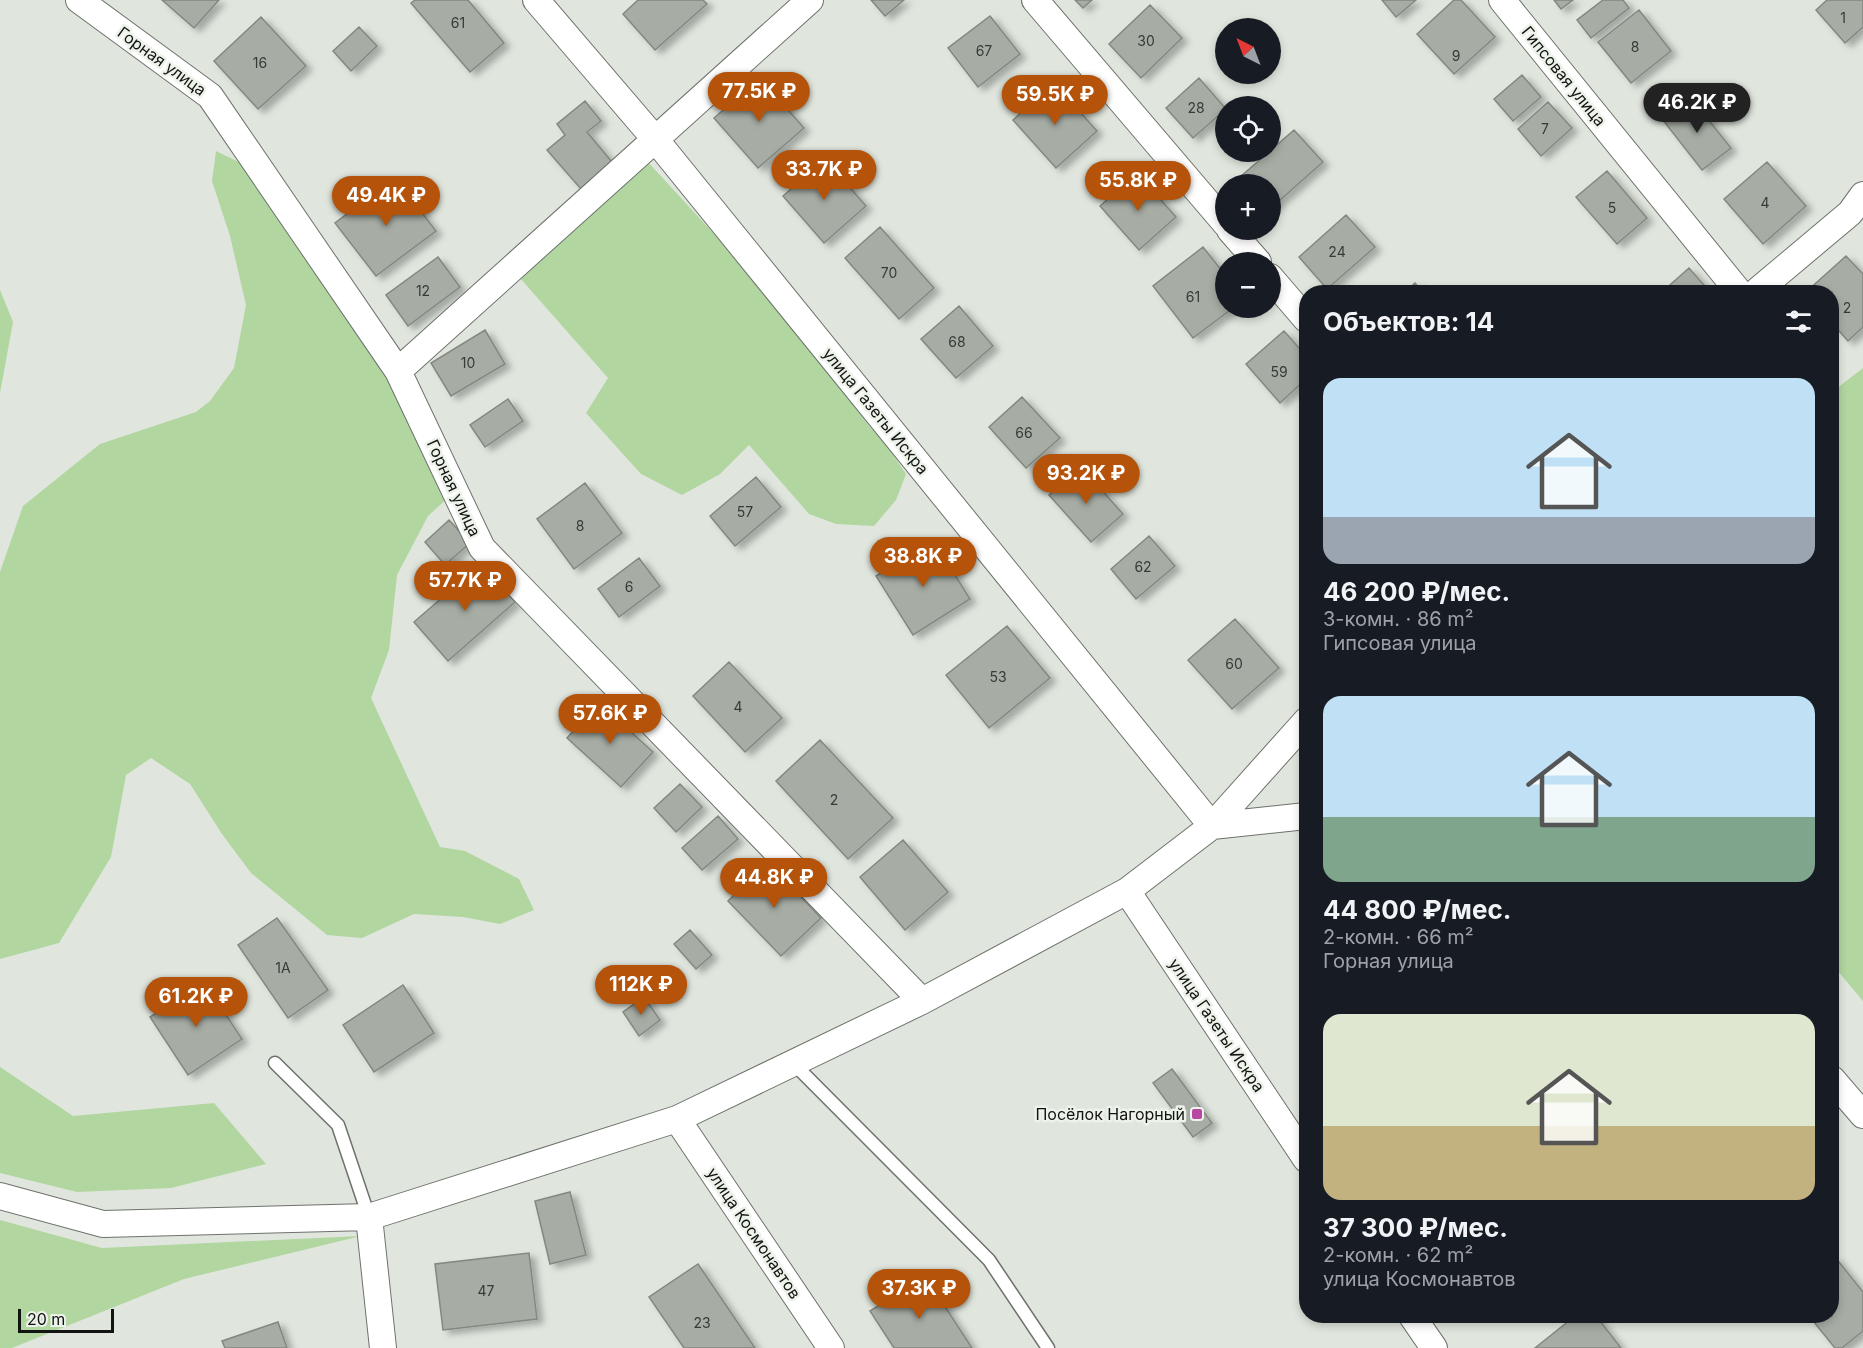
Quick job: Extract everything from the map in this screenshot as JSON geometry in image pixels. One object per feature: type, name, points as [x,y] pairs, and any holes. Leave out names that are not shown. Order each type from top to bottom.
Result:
[{"type":"street","name":"Горная улица","points":[[79,0],[210,96],[398,371],[482,548],[922,1001]]},
{"type":"street","name":"улица Газеты Искра","points":[[536,0],[655,139],[1212,826]]},
{"type":"street","points":[[398,371],[810,0]]},
{"type":"street","points":[[1035,0],[1215,211]]},
{"type":"street","name":"Гипсовая улица","points":[[1502,0],[1733,285]]},
{"type":"street","points":[[1764,285],[1850,213],[1863,195]]},
{"type":"street","points":[[1239,240],[1249,252]]},
{"type":"street","points":[[1281,290],[1299,311]]},
{"type":"street","points":[[0,1196],[103,1224],[369,1217],[677,1119],[922,1001],[1127,891],[1212,826],[1299,729]]},
{"type":"street","points":[[1212,826],[1299,817]]},
{"type":"street","name":"улица Газеты Искра","points":[[1127,891],[1299,1149]]},
{"type":"street","points":[[1839,1087],[1863,1115]]},
{"type":"street","name":"улица Космонавтов","points":[[677,1119],[831,1348]]},
{"type":"street","points":[[369,1217],[384,1348]]},
{"type":"street","points":[[1417,1323],[1434,1348]]},
{"type":"lane","points":[[794,1063],[989,1260],[1048,1348]]},
{"type":"lane","points":[[275,1064],[338,1125],[369,1217]]},
{"type":"green space","points":[[216,151],[245,165],[388,381],[451,495],[428,516],[397,575],[389,650],[371,698],[440,847],[465,851],[519,879],[534,910],[500,924],[463,917],[414,914],[362,938],[327,935],[251,873],[222,834],[190,784],[151,758],[126,775],[111,857],[59,943],[0,959],[0,572],[23,506],[100,444],[196,412],[210,401],[234,368],[246,305],[230,236],[212,181]]},
{"type":"green space","points":[[647,161],[783,309],[906,474],[896,500],[874,526],[836,524],[809,514],[749,445],[720,474],[682,495],[641,474],[586,413],[608,378],[520,278]]},
{"type":"green space","points":[[0,290],[13,322],[0,393]]},
{"type":"green space","points":[[1863,368],[1863,1001],[1839,972],[1839,387]]},
{"type":"green space","points":[[0,1067],[73,1116],[214,1103],[266,1164],[171,1188],[77,1192],[0,1173]]},
{"type":"green space","points":[[0,1220],[102,1248],[361,1236],[184,1279],[12,1348],[0,1348]]},
{"type":"building","points":[[162,0],[219,0],[194,28]]},
{"type":"building","points":[[415,0],[468,0],[504,43],[470,72],[411,3]]},
{"type":"building","points":[[638,0],[703,0],[707,4],[655,50],[623,14]]},
{"type":"building","points":[[871,0],[904,0],[885,16]]},
{"type":"building","points":[[1075,0],[1092,0],[1083,8]]},
{"type":"building","points":[[1382,0],[1416,0],[1396,17]]},
{"type":"building","points":[[1454,0],[1461,0],[1495,37],[1454,74],[1417,34]]},
{"type":"building","points":[[1554,0],[1573,0],[1561,9]]},
{"type":"building","points":[[1603,0],[1623,0],[1629,8],[1591,38],[1577,20]]},
{"type":"building","points":[[1827,0],[1863,0],[1863,27],[1845,43],[1816,10]]},
{"type":"building","points":[[1150,5],[1182,38],[1141,78],[1109,44]]},
{"type":"building","points":[[1639,10],[1671,51],[1631,83],[1598,42]]},
{"type":"building","points":[[990,16],[1020,54],[978,87],[948,48]]},
{"type":"building","points":[[261,17],[306,66],[258,109],[214,61]]},
{"type":"building","points":[[359,27],[377,46],[351,71],[333,51]]},
{"type":"building","points":[[1522,75],[1541,97],[1513,121],[1494,99]]},
{"type":"building","points":[[760,78],[804,128],[758,168],[714,118]]},
{"type":"building","points":[[1199,78],[1215,96],[1215,119],[1193,138],[1166,108]]},
{"type":"building","points":[[1054,83],[1097,131],[1056,168],[1013,120]]},
{"type":"building","points":[[1691,98],[1731,148],[1702,170],[1662,119]]},
{"type":"building","points":[[585,101],[601,121],[587,132],[612,162],[581,189],[547,150],[565,135],[557,124]]},
{"type":"building","points":[[1548,102],[1572,128],[1541,156],[1518,129]]},
{"type":"building","points":[[1294,130],[1323,162],[1281,199],[1281,174],[1243,174],[1257,162],[1281,162],[1281,141]]},
{"type":"building","points":[[825,159],[866,206],[824,243],[783,196]]},
{"type":"building","points":[[1767,162],[1806,206],[1763,244],[1724,199]]},
{"type":"building","points":[[1607,171],[1647,218],[1617,244],[1576,197]]},
{"type":"building","points":[[1137,173],[1176,217],[1139,250],[1100,206]]},
{"type":"building","points":[[395,178],[436,231],[376,276],[335,223]]},
{"type":"building","points":[[1346,215],[1375,247],[1332,285],[1324,285],[1299,257]]},
{"type":"building","points":[[880,227],[934,288],[899,319],[845,258]]},
{"type":"building","points":[[1203,247],[1215,262],[1215,318],[1220,318],[1193,338],[1153,286]]},
{"type":"building","points":[[1846,256],[1863,274],[1863,327],[1848,341],[1839,331],[1839,285],[1814,285]]},
{"type":"building","points":[[438,257],[460,287],[408,326],[386,295]]},
{"type":"building","points":[[1689,268],[1704,285],[1670,285]]},
{"type":"building","points":[[959,306],[993,346],[956,378],[921,339]]},
{"type":"building","points":[[485,330],[505,364],[451,396],[431,363]]},
{"type":"building","points":[[1284,331],[1299,348],[1299,385],[1280,403],[1246,364]]},
{"type":"building","points":[[1022,397],[1060,438],[1026,468],[989,427]]},
{"type":"building","points":[[508,399],[523,421],[485,447],[470,425]]},
{"type":"building","points":[[1081,467],[1123,514],[1091,542],[1049,495]]},
{"type":"building","points":[[756,477],[781,507],[735,546],[710,516]]},
{"type":"building","points":[[585,483],[622,533],[574,569],[537,519]]},
{"type":"building","points":[[449,520],[470,543],[445,565],[425,542]]},
{"type":"building","points":[[1149,536],[1175,566],[1136,599],[1111,569]]},
{"type":"building","points":[[933,540],[970,599],[913,635],[876,576]]},
{"type":"building","points":[[639,558],[660,586],[619,617],[598,589]]},
{"type":"building","points":[[482,563],[515,602],[448,661],[414,622]]},
{"type":"building","points":[[1235,619],[1279,668],[1232,709],[1188,660]]},
{"type":"building","points":[[1007,626],[1050,678],[989,728],[946,675]]},
{"type":"building","points":[[729,662],[782,718],[745,752],[693,696]]},
{"type":"building","points":[[599,703],[653,752],[621,787],[567,738]]},
{"type":"building","points":[[820,740],[893,818],[848,859],[776,781]]},
{"type":"building","points":[[680,784],[702,807],[676,832],[654,808]]},
{"type":"building","points":[[718,816],[738,839],[702,870],[682,848]]},
{"type":"building","points":[[903,840],[948,892],[905,930],[860,877]]},
{"type":"building","points":[[768,862],[821,918],[781,956],[728,901]]},
{"type":"building","points":[[277,918],[328,990],[288,1018],[238,945]]},
{"type":"building","points":[[690,930],[712,955],[696,969],[674,944]]},
{"type":"building","points":[[204,982],[242,1039],[188,1075],[150,1017]]},
{"type":"building","points":[[403,985],[434,1033],[374,1072],[343,1025]]},
{"type":"building","points":[[644,997],[660,1020],[639,1036],[623,1012]]},
{"type":"building","points":[[1172,1069],[1212,1123],[1193,1137],[1153,1083]]},
{"type":"building","points":[[570,1192],[586,1255],[550,1264],[535,1201]]},
{"type":"building","points":[[529,1253],[537,1319],[443,1330],[435,1264]]},
{"type":"building","points":[[1839,1262],[1863,1292],[1863,1331],[1842,1348],[1835,1348],[1815,1323],[1839,1323]]},
{"type":"building","points":[[698,1264],[755,1348],[684,1348],[649,1297]]},
{"type":"building","points":[[925,1276],[972,1348],[894,1348],[870,1311]]},
{"type":"building","points":[[278,1322],[287,1348],[225,1348],[222,1341]]},
{"type":"building","points":[[1566,1323],[1601,1323],[1621,1348],[1535,1348]]},
{"type":"place","name":"Посёлок Нагорный","points":[[1197,1114]]}]
